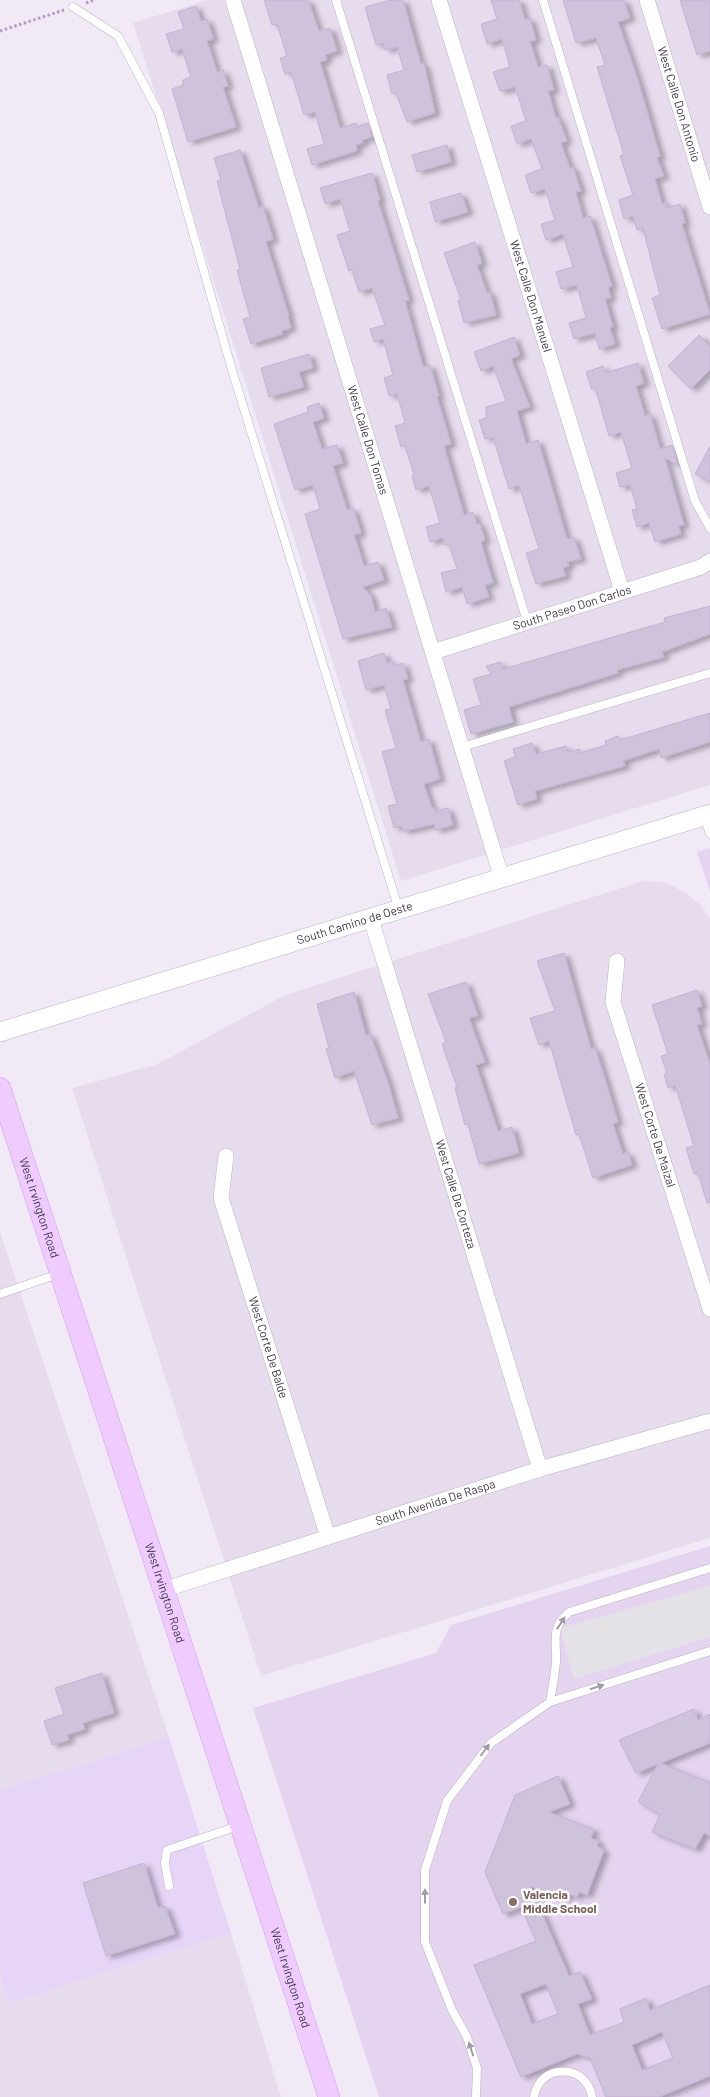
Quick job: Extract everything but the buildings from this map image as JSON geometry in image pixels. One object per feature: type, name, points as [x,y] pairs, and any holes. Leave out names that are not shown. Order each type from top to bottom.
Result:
[{"type":"main road","name":"West Irvington Road","points":[[0,1088],[328,2097]]},
{"type":"street","name":"West Calle Don Tomas","points":[[233,0],[502,879]]},
{"type":"street","name":"West Calle Don Manuel","points":[[439,0],[622,591]]},
{"type":"street","name":"West Calle Don Antonio","points":[[647,0],[710,207]]},
{"type":"street","name":"South Paseo Don Carlos","points":[[433,652],[701,567],[710,561]]},
{"type":"street","name":"South Camino de Oeste","points":[[0,1032],[707,815]]},
{"type":"street","name":"West Calle De Corteza","points":[[371,919],[540,1469]]},
{"type":"street","name":"West Corte De Maizal","points":[[617,961],[613,1002],[710,1309]]},
{"type":"street","name":"West Corte De Balde","points":[[226,1156],[221,1198],[328,1537]]},
{"type":"street","name":"South Avenida De Raspa","points":[[163,1590],[540,1469],[710,1421]]},
{"type":"lane","points":[[336,0],[527,622]]},
{"type":"lane","points":[[543,0],[695,501],[710,528]]},
{"type":"lane","points":[[73,7],[118,36],[159,113],[232,370],[399,910]]},
{"type":"lane","points":[[462,747],[710,673]]},
{"type":"lane","points":[[707,815],[710,834]]},
{"type":"lane","points":[[0,1294],[60,1274]]},
{"type":"lane","points":[[550,1702],[556,1661],[555,1632],[562,1619],[569,1612],[710,1568]]},
{"type":"lane","points":[[476,2097],[477,2068],[467,2038],[452,2010],[425,1942],[425,1870],[447,1801],[491,1743],[550,1702],[710,1651]]},
{"type":"lane","points":[[169,1886],[165,1863],[167,1850],[240,1825]]},
{"type":"lane","points":[[534,2097],[537,2085],[544,2077],[552,2072],[562,2070],[582,2077],[588,2085],[592,2097]]},
{"type":"path","points":[[0,31],[95,0]]},
{"type":"shaded area","points":[[207,0],[710,0],[710,785],[401,881],[133,23]]},
{"type":"shaded area","points":[[710,848],[710,892],[697,852]]},
{"type":"shaded area","points":[[643,881],[665,882],[684,892],[701,905],[710,919],[710,1538],[261,1676],[72,1088],[158,1064],[285,995]]},
{"type":"shaded area","points":[[0,1232],[169,1737],[0,1790]]},
{"type":"shaded area","name":"Valencia Middle School","points":[[710,1546],[710,2097],[379,2097],[253,1708],[436,1653],[451,1625]]},
{"type":"shaded area","points":[[710,1586],[710,1637],[574,1679],[560,1628]]},
{"type":"shaded area","points":[[169,1737],[231,1933],[9,2003],[0,1974],[0,1790]]},
{"type":"shaded area","points":[[231,1933],[281,2097],[0,2097],[0,1974],[9,2003]]},
{"type":"place","name":"Valencia Middle School","points":[[513,1902]]}]
